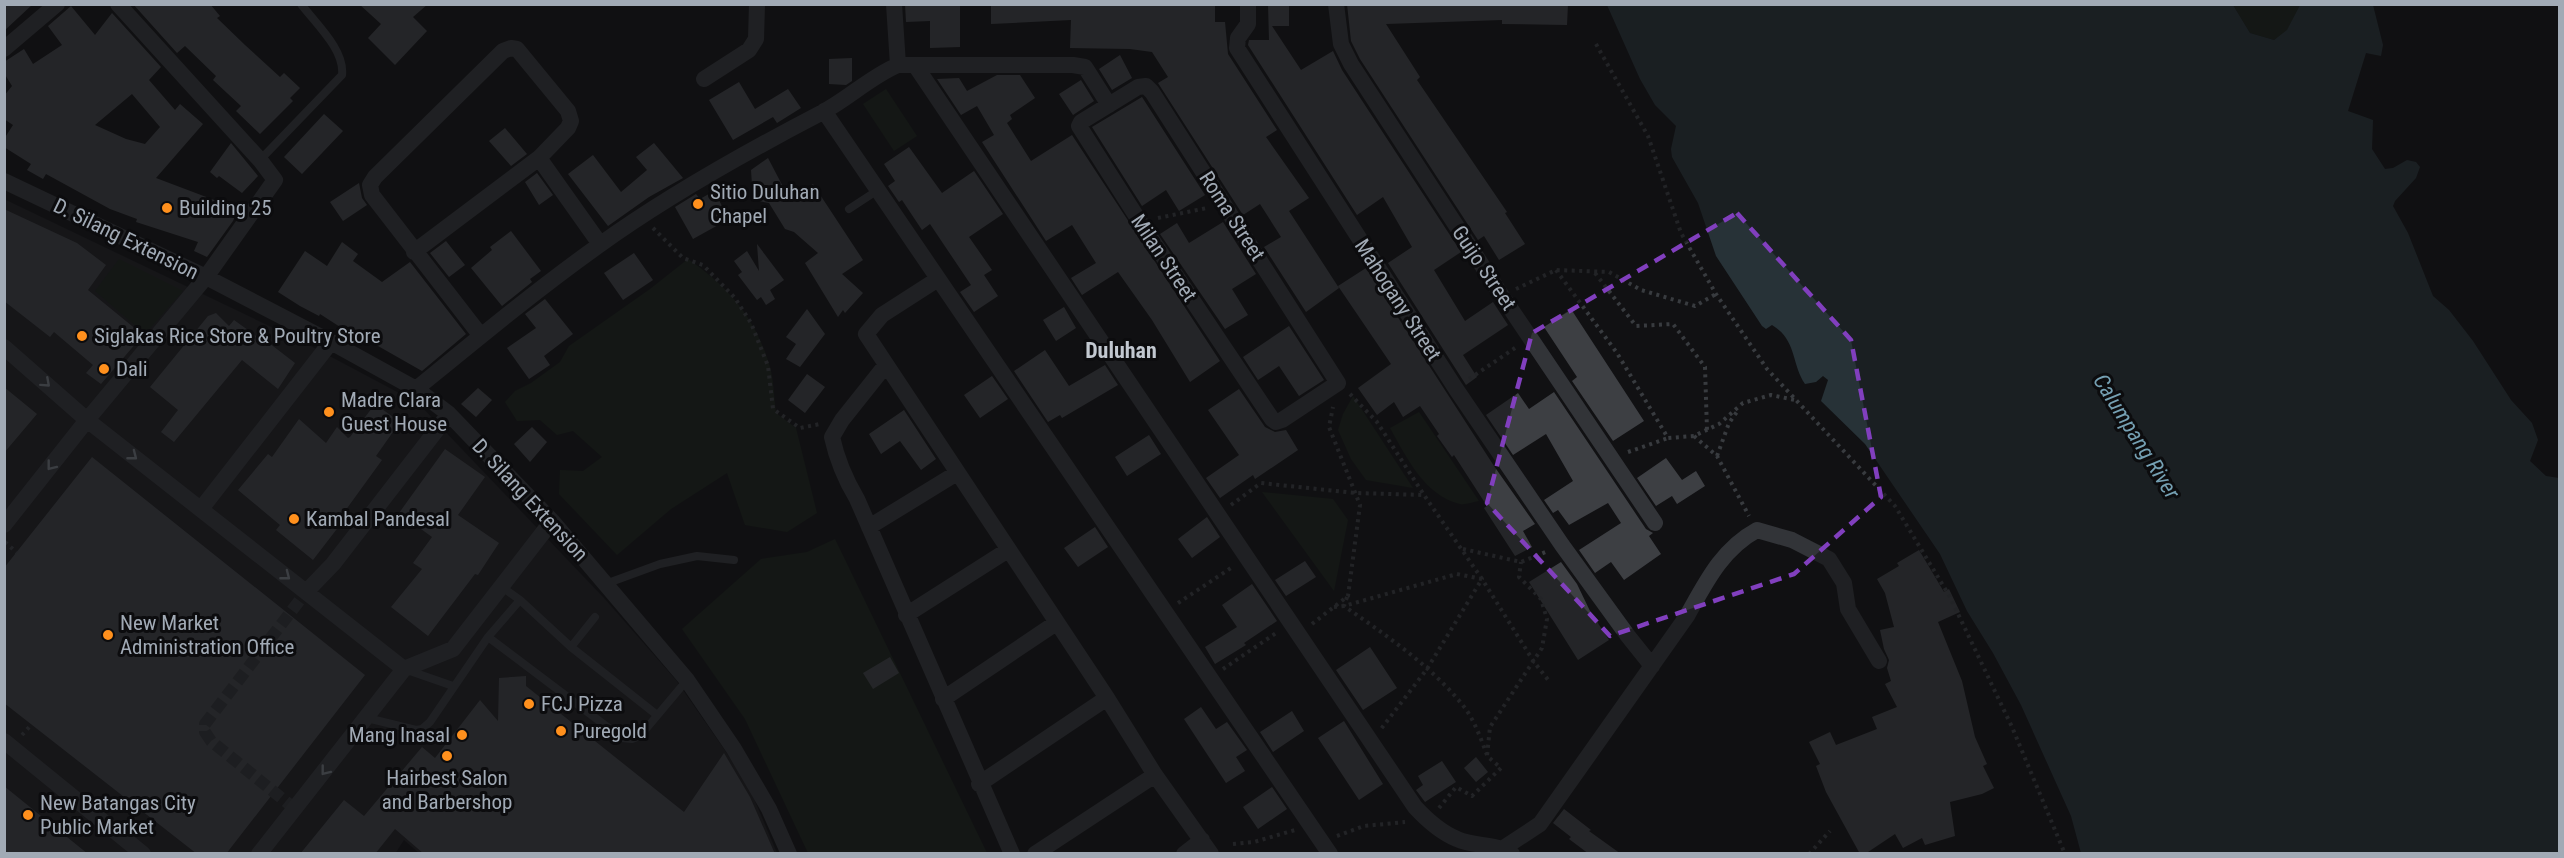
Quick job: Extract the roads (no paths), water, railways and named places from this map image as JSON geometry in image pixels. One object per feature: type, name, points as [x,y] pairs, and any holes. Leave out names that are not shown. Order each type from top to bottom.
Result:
[{"type":"street","points":[[4,49],[57,4]]},
{"type":"street","points":[[4,525],[87,420],[206,277],[275,180],[260,160],[118,4]]},
{"type":"street","points":[[704,79],[749,50],[756,39],[757,4]]},
{"type":"street","points":[[894,4],[898,65]]},
{"type":"street","name":"Mahogany Street","points":[[1248,4],[1248,24],[1238,38],[1237,48],[1456,389],[1562,544],[1652,666]]},
{"type":"street","name":"Guijo Street","points":[[1336,4],[1336,22],[1341,44],[1351,64],[1502,296],[1655,523]]},
{"type":"street","points":[[414,252],[539,158],[568,128],[571,121],[568,111],[517,49],[511,48],[503,51],[375,177],[370,185],[372,195],[414,252],[481,336]]},
{"type":"street","points":[[416,389],[530,296],[600,244],[782,132],[824,111],[879,73],[898,65],[1080,66],[1085,68],[1109,105]]},
{"type":"street","points":[[915,65],[1371,742],[1428,822],[1457,840],[1504,852],[1540,824],[1652,666],[1728,551],[1739,540],[1757,530],[1792,540],[1829,559],[1838,570],[1844,583],[1848,609],[1879,661]]},
{"type":"street","name":"Roma Street","points":[[1109,105],[1138,87],[1146,86],[1152,92],[1338,383],[1282,420],[1276,422],[1272,419]]},
{"type":"street","name":"Milan Street","points":[[1109,105],[1079,126],[1142,225],[1272,419]]},
{"type":"street","points":[[824,111],[1326,848]]},
{"type":"street","points":[[539,158],[600,244]]},
{"type":"street","name":"D. Silang Extension","points":[[4,181],[206,277],[331,342],[416,389],[448,414],[552,521],[608,584],[687,680],[734,749],[769,809],[789,854]]},
{"type":"street","points":[[938,279],[882,315],[866,334],[885,366],[1107,698],[1155,775],[1207,847],[1184,854]]},
{"type":"street","points":[[201,509],[331,342]]},
{"type":"street","points":[[4,347],[87,420],[404,669]]},
{"type":"street","points":[[885,366],[842,420],[832,437],[845,479],[857,499],[979,784],[1012,854]]},
{"type":"street","points":[[306,592],[333,564],[448,414]]},
{"type":"street","points":[[869,527],[957,473]]},
{"type":"street","points":[[259,854],[404,669],[453,649],[552,521]]},
{"type":"street","points":[[906,615],[1008,550]]},
{"type":"street","points":[[943,699],[1056,623]]},
{"type":"street","points":[[979,784],[1107,698]]},
{"type":"street","points":[[4,741],[143,854]]},
{"type":"street","points":[[1035,854],[1155,775]]},
{"type":"lane","points":[[260,160],[342,75],[344,65],[339,55],[301,4]]},
{"type":"lane","points":[[849,209],[878,190]]},
{"type":"lane","points":[[608,584],[660,564],[697,556],[734,560]]},
{"type":"lane","points":[[502,587],[520,600],[571,647],[657,715]]},
{"type":"lane","points":[[367,718],[416,730],[422,729],[430,722],[488,637],[520,600]]},
{"type":"lane","points":[[571,647],[595,617]]},
{"type":"lane","points":[[488,637],[622,738],[632,739],[640,736],[687,680]]},
{"type":"lane","points":[[404,669],[453,686]]},
{"type":"water","name":"Calumpang River","points":[[1607,5],[2233,5],[2250,33],[2274,40],[2287,30],[2300,5],[2373,5],[2383,45],[2381,56],[2366,53],[2348,111],[2373,120],[2372,149],[2385,169],[2393,168],[2407,160],[2416,162],[2420,167],[2416,178],[2393,206],[2408,233],[2433,296],[2449,310],[2473,341],[2511,400],[2532,423],[2538,440],[2530,461],[2546,476],[2559,478],[2559,853],[2081,853],[2071,816],[2021,705],[1967,611],[1940,554],[1865,444],[1821,401],[1828,380],[1823,376],[1816,382],[1805,384],[1786,338],[1772,325],[1766,329],[1762,326],[1716,256],[1698,203],[1672,157],[1671,149],[1676,126],[1655,105],[1640,79]]},
{"type":"tunnel","points":[[295,809],[211,741],[205,732],[205,724],[306,592]]},
{"type":"place","name":"Sitio Duluhan Chapel","points":[[698,204]]},
{"type":"place","name":"Building 25","points":[[167,208]]},
{"type":"place","name":"Siglakas Rice Store & Poultry Store","points":[[82,336]]},
{"type":"place","name":"Dali","points":[[104,369]]},
{"type":"place","name":"Madre Clara Guest House","points":[[329,412]]},
{"type":"place","name":"Kambal Pandesal","points":[[294,519]]},
{"type":"place","name":"New Market Administration Office","points":[[108,635]]},
{"type":"place","name":"FCJ Pizza","points":[[529,704]]},
{"type":"place","name":"Puregold","points":[[561,731]]},
{"type":"place","name":"Mang Inasal","points":[[462,735]]},
{"type":"place","name":"Hairbest Salon and Barbershop","points":[[447,756]]},
{"type":"place","name":"New Batangas City Public Market","points":[[28,815]]},
{"type":"district","name":"Duluhan","points":[[1121,350]]}]
